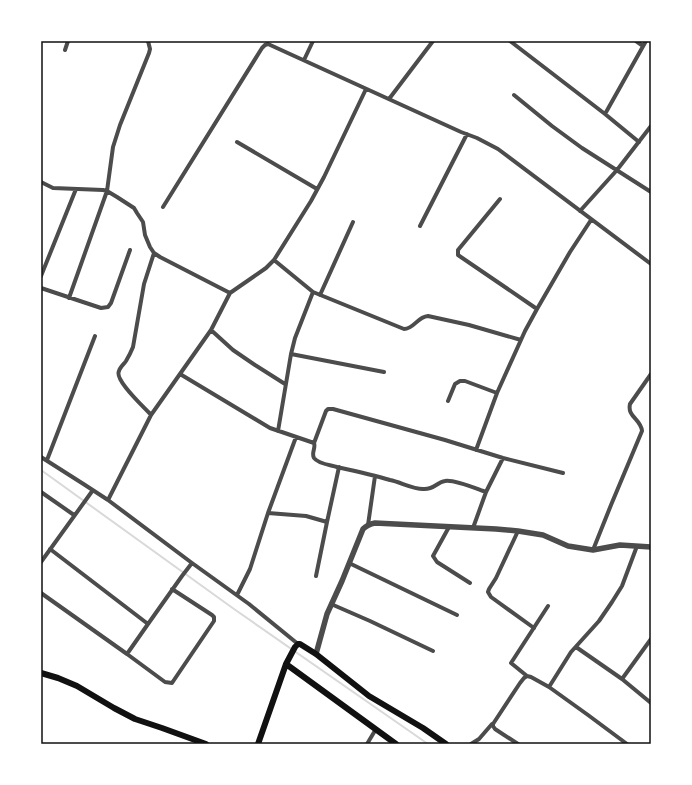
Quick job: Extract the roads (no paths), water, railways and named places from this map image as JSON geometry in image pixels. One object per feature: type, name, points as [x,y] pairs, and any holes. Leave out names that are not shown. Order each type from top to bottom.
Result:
[{"type":"main road","points":[[258,744],[287,661],[297,645],[305,646],[369,696],[423,728],[437,741],[446,744]]},
{"type":"main road","points":[[287,661],[396,744]]},
{"type":"main road","points":[[41,673],[77,686],[129,716],[206,744]]},
{"type":"street","points":[[65,50],[68,41]]},
{"type":"street","points":[[69,298],[107,191],[113,147],[120,125],[149,53],[150,49],[148,41]]},
{"type":"street","points":[[304,60],[313,41]]},
{"type":"street","points":[[390,99],[433,41]]},
{"type":"street","points":[[510,41],[639,142]]},
{"type":"street","points":[[636,41],[643,46]]},
{"type":"street","points":[[605,114],[646,41]]},
{"type":"street","points":[[163,207],[259,52],[265,45],[268,44],[466,134],[478,138],[498,149],[651,264]]},
{"type":"street","points":[[108,500],[151,415],[211,330],[230,293],[266,268],[274,260],[317,189],[366,89]]},
{"type":"street","points":[[514,95],[582,148],[651,192]]},
{"type":"street","points":[[580,211],[617,170],[651,126]]},
{"type":"street","points":[[420,226],[466,134]]},
{"type":"street","points":[[237,142],[317,189]]},
{"type":"street","points":[[41,182],[53,188],[98,189],[107,191],[134,208],[138,213],[143,222],[145,235],[154,253],[230,293]]},
{"type":"street","points":[[41,276],[76,189]]},
{"type":"street","points":[[500,199],[458,250],[458,255],[537,309]]},
{"type":"street","points":[[476,450],[520,340],[570,252],[591,220]]},
{"type":"street","points":[[320,295],[353,222]]},
{"type":"street","points":[[41,288],[100,308],[108,307],[111,303],[130,250]]},
{"type":"street","points":[[151,415],[122,384],[118,373],[131,354],[144,284],[154,253]]},
{"type":"street","points":[[274,260],[313,292],[404,329],[409,329],[420,318],[428,316],[469,325],[520,340]]},
{"type":"street","points":[[278,431],[285,384],[295,338],[313,292]]},
{"type":"street","points":[[211,330],[250,363],[285,384]]},
{"type":"street","points":[[47,460],[95,336]]},
{"type":"street","points":[[291,354],[384,372]]},
{"type":"street","points":[[180,374],[270,428],[314,443]]},
{"type":"street","points":[[593,550],[642,431],[642,427],[631,414],[629,409],[630,404],[651,374]]},
{"type":"street","points":[[448,401],[455,384],[460,381],[465,381],[498,393]]},
{"type":"street","points":[[486,492],[447,480],[443,481],[436,487],[422,489],[318,461],[313,455],[315,446],[314,443],[326,411],[333,409],[445,440],[503,458],[562,473]]},
{"type":"street","points":[[237,595],[250,569],[268,513],[296,437]]},
{"type":"street","points":[[41,457],[108,500],[237,595],[297,645]]},
{"type":"street","points":[[473,528],[486,492],[503,458]]},
{"type":"street","points":[[316,576],[339,467]]},
{"type":"street","points":[[368,525],[375,476]]},
{"type":"street","points":[[41,562],[87,496],[93,490]]},
{"type":"street","points":[[41,492],[74,515]]},
{"type":"street","points":[[268,513],[306,516],[327,522]]},
{"type":"street","points":[[316,654],[331,604],[363,529],[368,525],[375,523],[518,531],[543,535],[568,546],[593,550],[620,545],[651,548]]},
{"type":"street","points":[[449,527],[433,556],[437,562],[470,583]]},
{"type":"street","points":[[518,531],[488,592],[491,598],[534,628]]},
{"type":"street","points":[[549,687],[576,647],[599,621],[622,586],[637,546]]},
{"type":"street","points":[[50,549],[148,624]]},
{"type":"street","points":[[127,654],[192,563]]},
{"type":"street","points":[[349,563],[457,615]]},
{"type":"street","points":[[41,593],[165,682],[172,683],[214,621],[214,617],[212,614],[172,589]]},
{"type":"street","points":[[331,604],[433,651]]},
{"type":"street","points":[[548,606],[511,663],[527,676],[549,687],[626,744]]},
{"type":"street","points":[[622,679],[651,639]]},
{"type":"street","points":[[576,647],[622,679],[651,703]]},
{"type":"street","points":[[471,744],[479,739],[493,724],[520,683],[527,676]]},
{"type":"street","points":[[493,724],[492,726],[494,729],[518,744]]},
{"type":"street","points":[[367,744],[376,729]]},
{"type":"waterway","points":[[41,470],[234,609],[428,744]]}]
